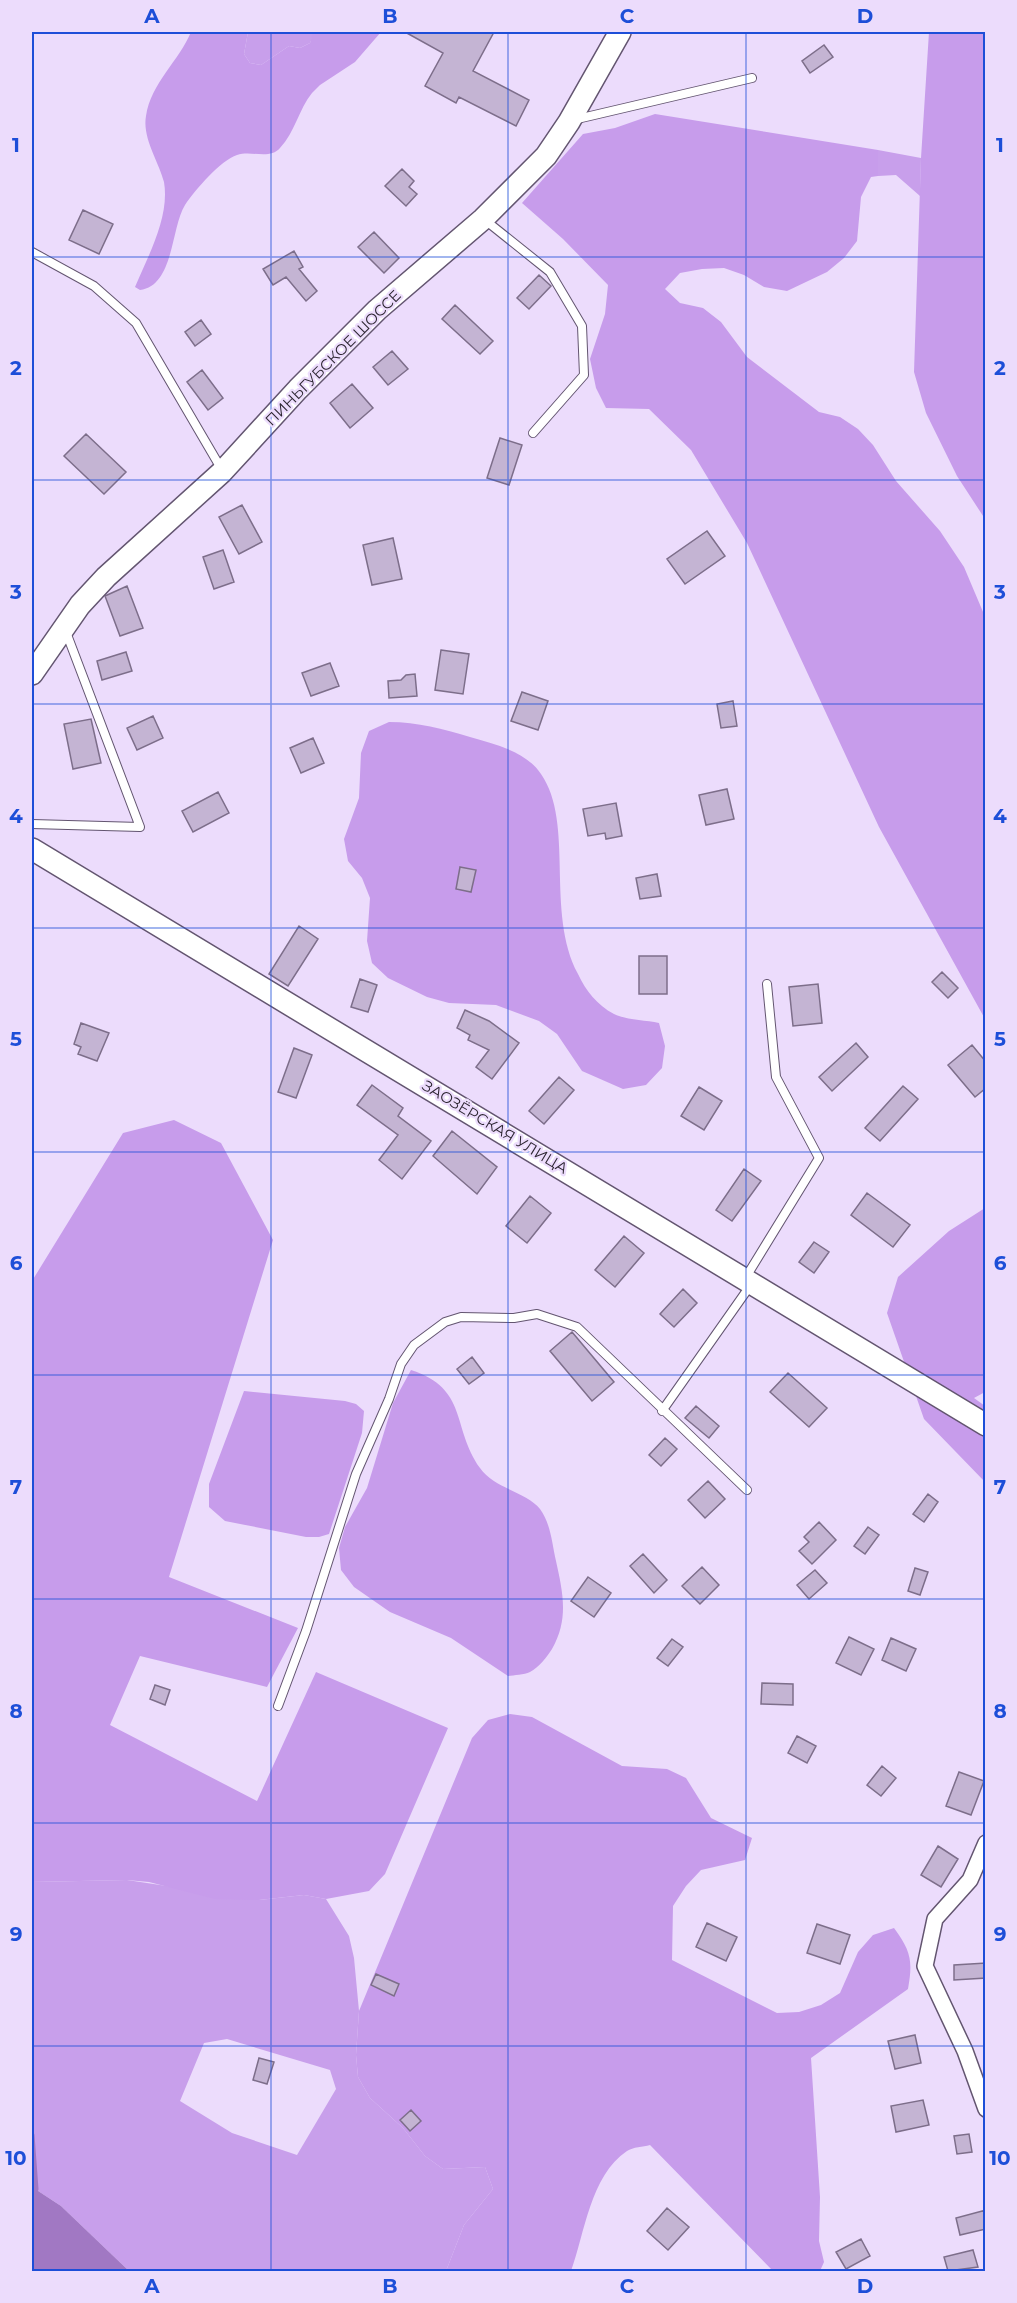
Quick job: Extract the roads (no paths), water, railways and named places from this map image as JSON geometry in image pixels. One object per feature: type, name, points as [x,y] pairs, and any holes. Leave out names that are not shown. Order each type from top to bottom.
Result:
[{"type":"street","name":"ПИНЬГУБСКОЕ ШОССЕ","points":[[32,674],[65,630],[80,605],[106,577],[222,472],[298,389],[377,310],[483,219],[546,156],[569,122],[620,32]]},
{"type":"street","name":"ЗАОЗЁРСКАЯ УЛИЦА","points":[[32,849],[986,1425]]},
{"type":"street","points":[[986,1843],[970,1880],[935,1919],[925,1966],[965,2051],[986,2109]]},
{"type":"lane","points":[[569,122],[752,78]]},
{"type":"lane","points":[[483,219],[550,272],[582,326],[584,375],[533,433]]},
{"type":"lane","points":[[32,252],[94,286],[136,323],[222,472]]},
{"type":"lane","points":[[32,824],[140,827],[65,630]]},
{"type":"lane","points":[[662,1411],[749,1280],[819,1158],[776,1077],[766,984]]},
{"type":"lane","points":[[278,1706],[306,1631],[356,1473],[389,1399],[401,1364],[414,1345],[445,1322],[461,1317],[514,1318],[537,1314],[577,1327],[662,1411],[747,1490]]},
{"type":"waterway","points":[[32,2135],[36,2189]]}]
